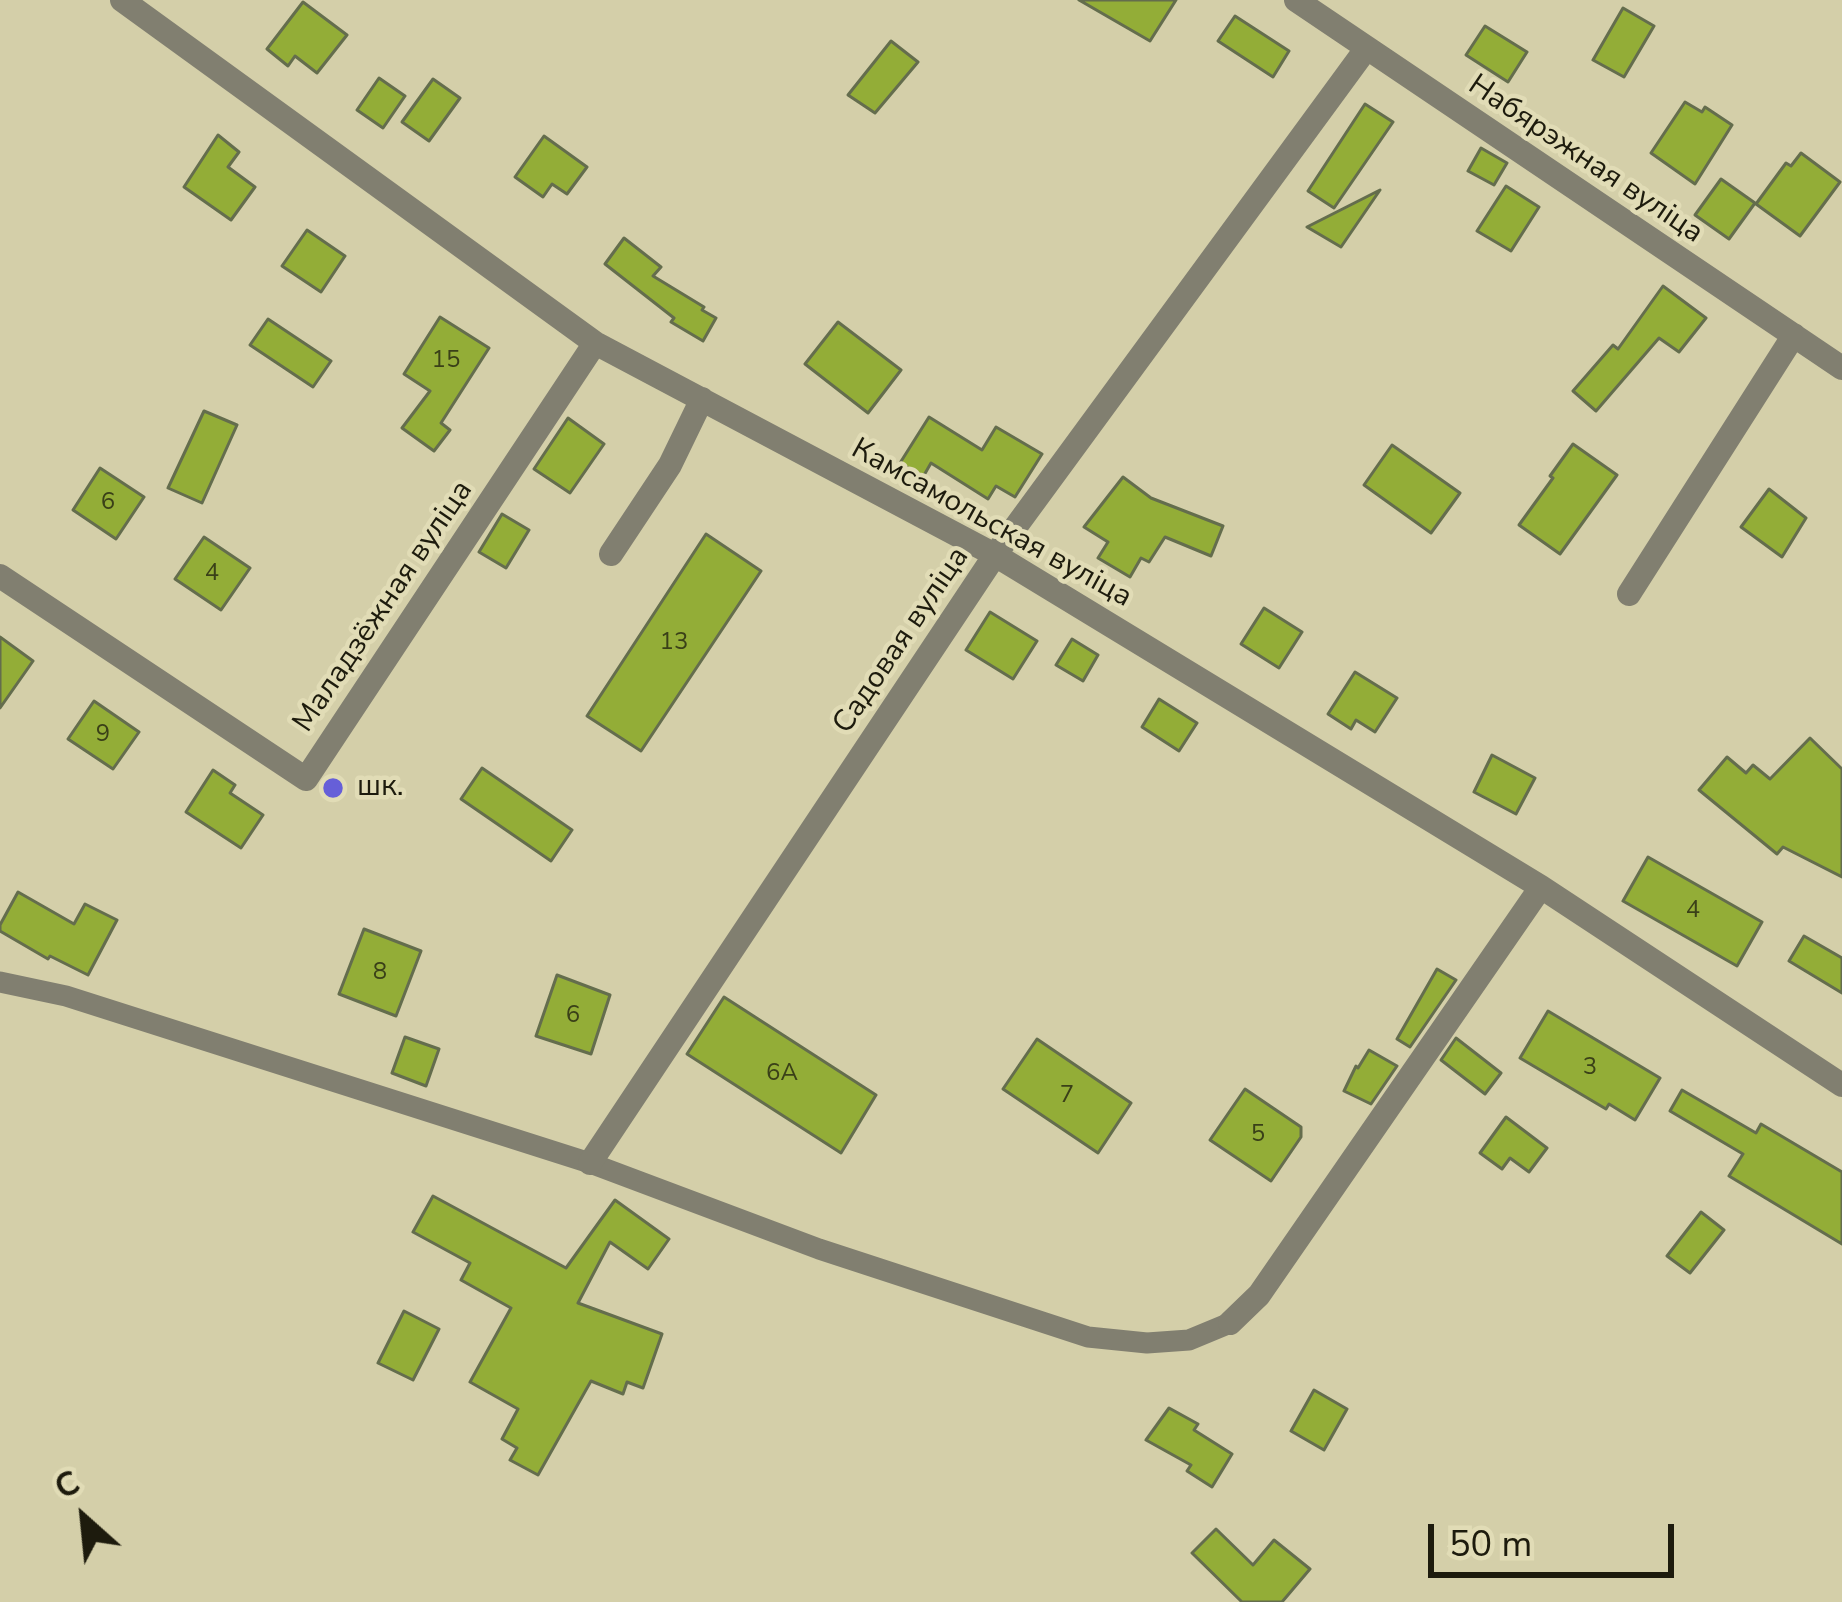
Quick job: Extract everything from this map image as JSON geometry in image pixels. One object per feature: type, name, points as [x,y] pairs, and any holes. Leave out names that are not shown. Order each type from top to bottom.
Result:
[{"type":"street","name":"Камсамольская вуліца","points":[[122,0],[596,343],[995,556],[1541,887],[1842,1085]]},
{"type":"street","name":"Набярэжная вуліца","points":[[1296,0],[1842,368]]},
{"type":"street","name":"Садовая вуліца","points":[[590,1162],[995,556],[1366,49]]},
{"type":"street","points":[[1629,594],[1794,335]]},
{"type":"street","name":"Маладзёжная вуліца","points":[[0,577],[306,779],[596,343]]},
{"type":"street","points":[[610,554],[670,465],[702,399]]},
{"type":"street","points":[[1230,1323],[1259,1295],[1541,887]]},
{"type":"lane","points":[[0,982],[87,1003],[590,1162],[819,1249],[1088,1337],[1148,1343],[1190,1340],[1230,1323]]},
{"type":"building","points":[[1079,0],[1176,0],[1150,41]]},
{"type":"building","points":[[303,2],[347,35],[317,73],[295,56],[288,66],[267,49]]},
{"type":"building","points":[[1623,8],[1654,26],[1624,77],[1593,60]]},
{"type":"building","points":[[1235,16],[1289,51],[1273,77],[1218,41]]},
{"type":"building","points":[[1485,26],[1527,52],[1508,82],[1466,55]]},
{"type":"building","points":[[891,41],[918,62],[875,113],[848,95]]},
{"type":"building","points":[[379,78],[405,96],[383,128],[357,110]]},
{"type":"building","points":[[433,79],[460,98],[429,141],[402,122]]},
{"type":"building","points":[[1685,102],[1702,112],[1705,107],[1732,125],[1695,184],[1651,153]]},
{"type":"building","points":[[1365,104],[1393,122],[1334,208],[1308,191]]},
{"type":"building","points":[[218,135],[239,152],[228,167],[255,187],[231,220],[184,187]]},
{"type":"building","points":[[544,136],[587,167],[567,194],[552,184],[543,197],[515,177]]},
{"type":"building","points":[[1481,148],[1507,163],[1494,185],[1468,171]]},
{"type":"building","points":[[1801,153],[1840,182],[1800,236],[1756,204],[1786,163],[1791,166]]},
{"type":"building","points":[[1721,179],[1755,203],[1729,239],[1695,215]]},
{"type":"building","points":[[1506,186],[1539,207],[1511,251],[1477,231]]},
{"type":"building","points":[[1380,190],[1341,247],[1307,227]]},
{"type":"building","points":[[307,230],[345,256],[321,292],[282,266]]},
{"type":"building","points":[[624,238],[661,267],[653,276],[716,318],[703,341],[671,322],[674,318],[605,264]]},
{"type":"building","points":[[1663,286],[1706,318],[1679,352],[1659,338],[1596,411],[1573,391],[1613,345],[1618,349]]},
{"type":"building","points":[[440,317],[489,348],[441,423],[450,430],[434,451],[402,428],[430,391],[404,374]]},
{"type":"building","points":[[268,319],[331,361],[313,387],[250,345]]},
{"type":"building","points":[[838,322],[901,370],[868,413],[805,364]]},
{"type":"building","points":[[204,411],[237,425],[202,503],[168,488]]},
{"type":"building","points":[[929,417],[982,450],[996,427],[1042,454],[1015,497],[996,486],[988,499],[931,463],[923,477],[900,463]]},
{"type":"building","points":[[568,418],[604,444],[570,493],[534,469]]},
{"type":"building","points":[[1573,444],[1617,475],[1560,554],[1519,525]]},
{"type":"building","points":[[1392,445],[1460,493],[1431,533],[1364,485]]},
{"type":"building","points":[[100,468],[144,497],[116,539],[73,510]]},
{"type":"building","points":[[1123,477],[1151,498],[1223,526],[1211,556],[1165,537],[1149,562],[1141,558],[1130,577],[1098,558],[1108,542],[1084,527]]},
{"type":"building","points":[[1769,489],[1806,518],[1782,557],[1741,527]]},
{"type":"building","points":[[502,514],[529,530],[506,568],[479,552]]},
{"type":"building","points":[[706,534],[761,571],[641,751],[587,716]]},
{"type":"building","points":[[204,537],[250,568],[221,610],[175,579]]},
{"type":"building","points":[[1264,608],[1302,632],[1279,668],[1241,644]]},
{"type":"building","points":[[990,612],[1037,641],[1013,679],[966,650]]},
{"type":"building","points":[[0,637],[33,661],[0,708]]},
{"type":"building","points":[[1072,639],[1098,655],[1083,681],[1056,665]]},
{"type":"building","points":[[1355,672],[1397,698],[1375,732],[1356,720],[1351,729],[1328,714]]},
{"type":"building","points":[[1159,699],[1197,723],[1179,751],[1142,727]]},
{"type":"building","points":[[94,701],[139,732],[113,769],[68,739]]},
{"type":"building","points":[[1810,738],[1842,769],[1842,877],[1783,847],[1777,854],[1699,790],[1727,757],[1746,773],[1753,765],[1770,779]]},
{"type":"building","points":[[1492,755],[1535,778],[1516,814],[1474,792]]},
{"type":"building","points":[[482,768],[572,830],[551,861],[461,799]]},
{"type":"building","points":[[213,770],[235,785],[230,793],[263,815],[241,848],[186,812]]},
{"type":"building","points":[[1648,857],[1762,922],[1737,966],[1623,901]]},
{"type":"building","points":[[18,892],[74,924],[85,904],[117,920],[88,975],[0,931]]},
{"type":"building","points":[[364,929],[421,951],[396,1016],[339,994]]},
{"type":"building","points":[[1804,936],[1842,958],[1842,993],[1789,961]]},
{"type":"building","points":[[1437,969],[1456,980],[1410,1047],[1397,1039]]},
{"type":"building","points":[[557,975],[610,995],[591,1054],[536,1036]]},
{"type":"building","points":[[724,997],[876,1095],[841,1153],[687,1054]]},
{"type":"building","points":[[1548,1011],[1660,1078],[1635,1120],[1609,1104],[1606,1109],[1520,1058]]},
{"type":"building","points":[[405,1037],[439,1049],[426,1086],[392,1073]]},
{"type":"building","points":[[1456,1038],[1501,1073],[1485,1094],[1441,1060]]},
{"type":"building","points":[[1037,1039],[1131,1103],[1098,1153],[1003,1089]]},
{"type":"building","points":[[1369,1050],[1397,1066],[1371,1104],[1344,1091]]},
{"type":"building","points":[[1245,1089],[1301,1127],[1301,1137],[1271,1181],[1210,1140]]},
{"type":"building","points":[[1682,1090],[1756,1133],[1761,1124],[1842,1172],[1842,1244],[1729,1176],[1743,1154],[1670,1111]]},
{"type":"building","points":[[1506,1117],[1547,1148],[1529,1172],[1510,1158],[1502,1169],[1480,1153]]},
{"type":"building","points":[[433,1196],[566,1268],[615,1200],[669,1239],[648,1269],[610,1242],[578,1303],[662,1334],[643,1388],[627,1382],[623,1394],[591,1381],[538,1475],[510,1460],[517,1448],[502,1439],[518,1409],[470,1382],[511,1308],[461,1280],[470,1263],[413,1232]]},
{"type":"building","points":[[1701,1212],[1724,1230],[1690,1273],[1667,1256]]},
{"type":"building","points":[[404,1311],[439,1329],[413,1380],[378,1363]]},
{"type":"building","points":[[1314,1390],[1347,1409],[1324,1450],[1291,1431]]},
{"type":"building","points":[[1169,1408],[1198,1424],[1194,1430],[1232,1454],[1212,1487],[1187,1471],[1191,1465],[1146,1440]]},
{"type":"building","points":[[1216,1529],[1253,1565],[1274,1540],[1310,1569],[1282,1602],[1242,1602],[1192,1553]]},
{"type":"place","name":"шк.","points":[[333,788]]}]
